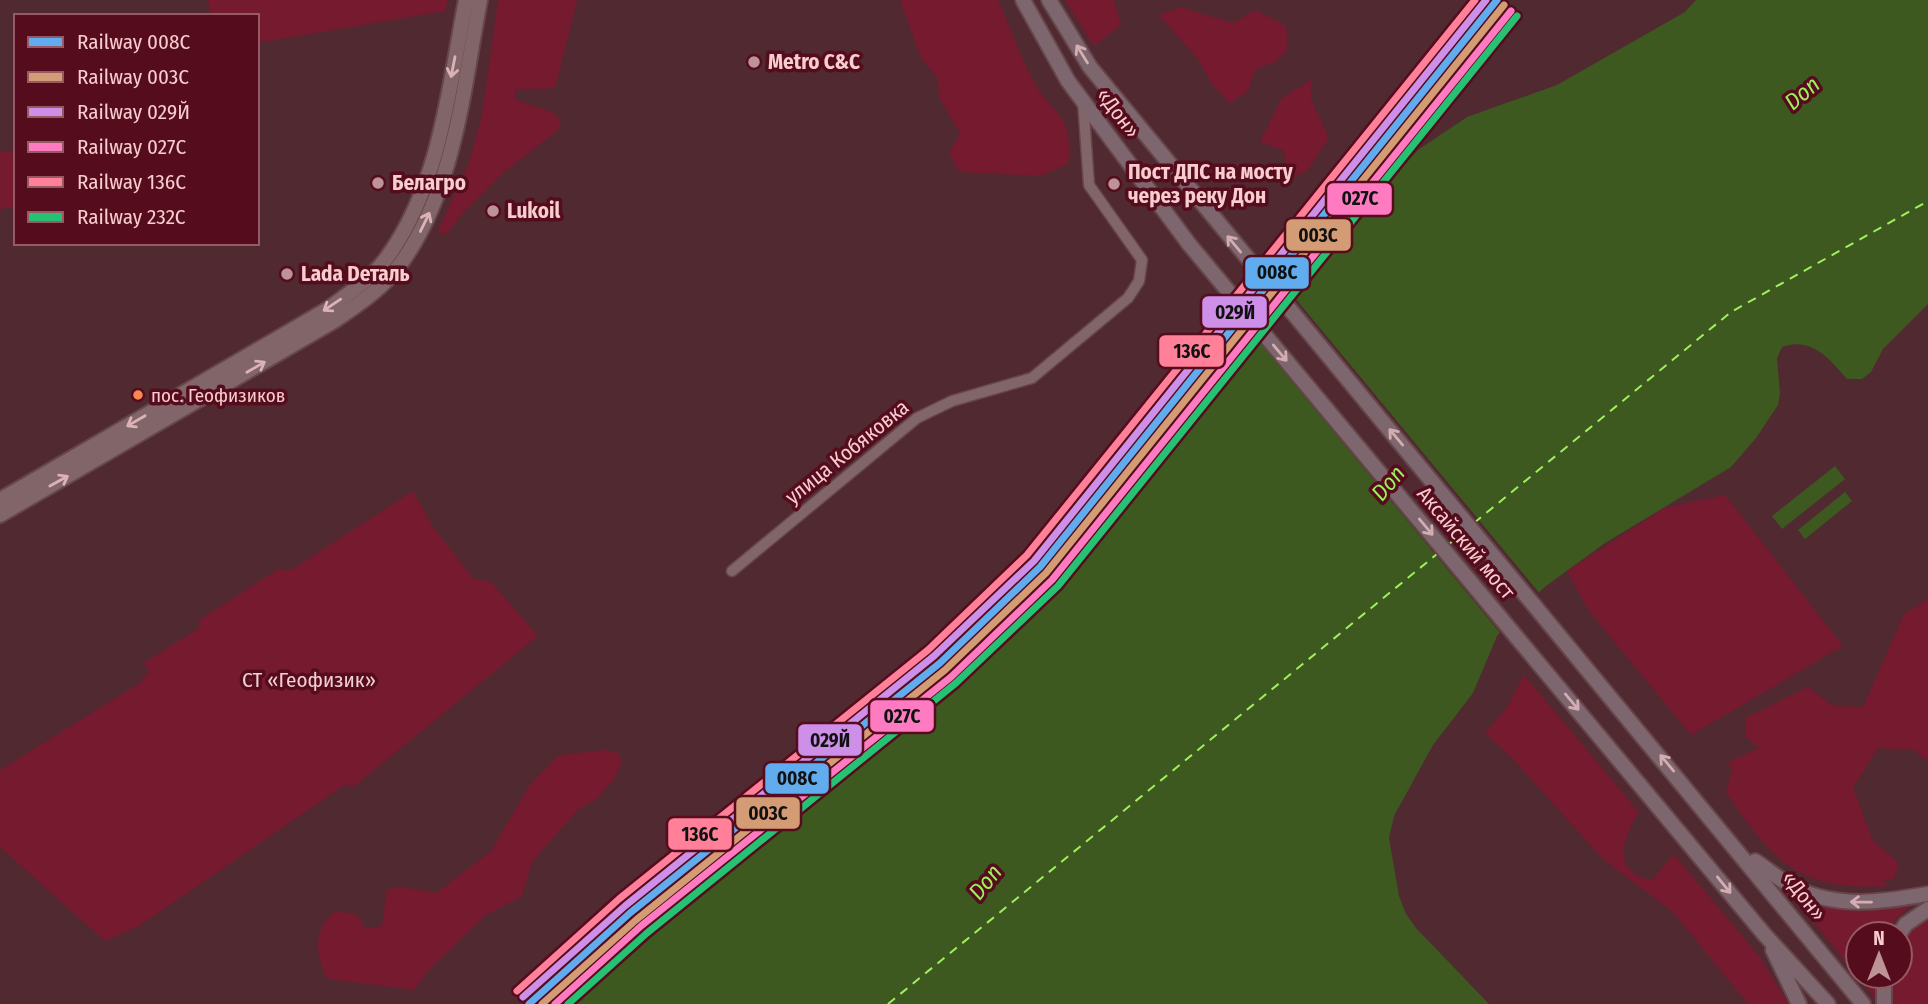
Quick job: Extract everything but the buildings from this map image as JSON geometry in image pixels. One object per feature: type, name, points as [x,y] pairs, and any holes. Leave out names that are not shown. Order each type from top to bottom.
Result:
[{"type":"main road","points":[[0,500],[328,309],[361,294],[388,257],[423,192],[439,140],[466,0]]},
{"type":"main road","points":[[0,515],[274,357],[398,267],[437,198],[452,144],[480,0]]},
{"type":"main road","name":"«Дон»","points":[[1023,0],[1068,81],[1189,244]]},
{"type":"main road","name":"«Дон»","points":[[1049,0],[1090,66],[1216,222]]},
{"type":"main road","name":"Аксайский мост","points":[[1216,222],[1710,815]]},
{"type":"main road","name":"Аксайский мост","points":[[1189,244],[1764,933]]},
{"type":"main road","name":"«Дон»","points":[[1710,815],[1863,1004]]},
{"type":"main road","points":[[1739,849],[1796,889],[1833,900],[1876,903],[1928,894]]},
{"type":"main road","points":[[1913,920],[1928,909]]},
{"type":"main road","points":[[1764,933],[1799,1004]]},
{"type":"main road","points":[[1764,933],[1828,1004]]},
{"type":"street","name":"улица Кобяковка","points":[[732,571],[917,418],[951,401],[1032,378],[1128,298],[1139,281],[1142,260],[1089,185],[1083,101]]},
{"type":"green space","points":[[208,0],[448,0],[445,11],[259,43],[259,14],[210,14]]},
{"type":"green space","points":[[498,0],[577,0],[555,88],[515,90],[516,100],[552,112],[561,120],[558,130],[503,173],[461,215],[446,235],[438,231],[469,163],[482,115]]},
{"type":"green space","points":[[900,0],[998,0],[1031,77],[1065,124],[1069,147],[1068,164],[1040,176],[959,172],[949,154],[960,133],[939,97],[938,79],[921,58]]},
{"type":"green space","points":[[1065,0],[1114,0],[1121,25],[1094,46]]},
{"type":"green space","points":[[1181,7],[1233,23],[1256,10],[1286,26],[1288,49],[1276,61],[1256,69],[1248,91],[1230,103],[1214,87],[1197,58],[1159,15]]},
{"type":"green space","points":[[1312,79],[1311,99],[1329,138],[1307,171],[1287,180],[1284,151],[1260,142],[1281,99]]},
{"type":"green space","points":[[0,152],[14,153],[14,206],[0,209]]},
{"type":"green space","name":"СТ «Геофизик»","points":[[413,491],[433,527],[474,579],[491,582],[538,636],[352,788],[346,784],[139,926],[105,941],[0,847],[0,770],[143,681],[141,677],[150,673],[144,663],[199,628],[199,620],[277,570],[291,570]]},
{"type":"green space","points":[[1725,495],[1843,646],[1691,735],[1589,611],[1567,571],[1664,508]]},
{"type":"green space","points":[[1928,599],[1928,762],[1914,750],[1878,748],[1853,788],[1873,841],[1899,863],[1894,879],[1883,879],[1889,886],[1858,887],[1833,884],[1811,877],[1775,854],[1726,792],[1732,770],[1728,762],[1759,748],[1746,737],[1746,718],[1808,687],[1833,706],[1863,707],[1904,614]]},
{"type":"green space","points":[[1524,675],[1639,812],[1625,843],[1625,862],[1630,870],[1652,880],[1674,854],[1760,957],[1789,1004],[1748,1004],[1673,912],[1603,859],[1512,758],[1485,733],[1506,709]]},
{"type":"green space","points":[[605,750],[617,752],[622,762],[614,779],[598,798],[578,810],[532,862],[522,896],[486,915],[430,969],[414,990],[328,979],[318,952],[319,934],[328,918],[336,911],[357,915],[366,929],[382,926],[387,889],[402,887],[436,893],[491,851],[529,786],[559,755]]},
{"type":"green space","points":[[1781,882],[1833,903],[1910,899],[1913,904],[1895,920],[1844,920],[1844,960]]},
{"type":"green space","points":[[1928,914],[1928,1004],[1889,1004],[1889,990],[1914,990],[1914,926]]},
{"type":"green space","points":[[1869,990],[1876,990],[1876,999]]},
{"type":"water","name":"Don","points":[[1696,0],[1928,0],[1928,304],[1883,349],[1871,372],[1862,379],[1847,379],[1827,357],[1811,347],[1792,344],[1782,347],[1777,358],[1780,393],[1778,405],[1756,438],[1731,467],[1605,543],[1546,586],[1497,636],[1473,693],[1433,745],[1394,816],[1389,838],[1399,896],[1406,914],[1416,928],[1489,1004],[550,1004],[668,898],[894,721],[1003,627],[1081,550],[1134,471],[1247,341],[1314,275],[1387,182],[1418,150],[1467,117],[1557,85],[1685,12]]},
{"type":"water","points":[[1835,466],[1845,479],[1782,529],[1772,516]]},
{"type":"water","points":[[1845,492],[1852,501],[1805,539],[1798,530]]},
{"type":"pier","points":[[1290,292],[1541,595],[1502,635],[1251,332]]},
{"type":"ferry route","points":[[1474,523],[1731,312],[1928,201]]},
{"type":"ferry route","points":[[1447,546],[1464,531]]},
{"type":"ferry route","points":[[888,1004],[1437,554]]},
{"type":"rail line","name":"136С","points":[[517,991],[619,899],[928,650],[1027,555],[1475,0]]},
{"type":"rail line","name":"029Й","points":[[523,997],[625,906],[934,656],[1034,561],[1486,0]]},
{"type":"rail line","name":"008С","points":[[529,1004],[630,913],[940,663],[1040,567],[1497,0]]},
{"type":"rail line","name":"003С","points":[[542,1004],[636,920],[945,670],[1046,573],[1504,5]]},
{"type":"rail line","name":"027С","points":[[555,1004],[641,926],[951,677],[1052,580],[1511,11]]},
{"type":"rail line","name":"232C","points":[[568,1004],[647,933],[956,683],[1058,586],[1517,16]]},
{"type":"place","name":"Metro C&C","points":[[754,62]]},
{"type":"place","name":"Белагро","points":[[378,183]]},
{"type":"place","name":"Пост ДПС на мосту через реку Дон","points":[[1114,184]]},
{"type":"place","name":"Lukoil","points":[[493,211]]},
{"type":"place","name":"Lada Dеталь","points":[[287,274]]},
{"type":"place","name":"пос. Геофизиков","points":[[138,395]]}]
